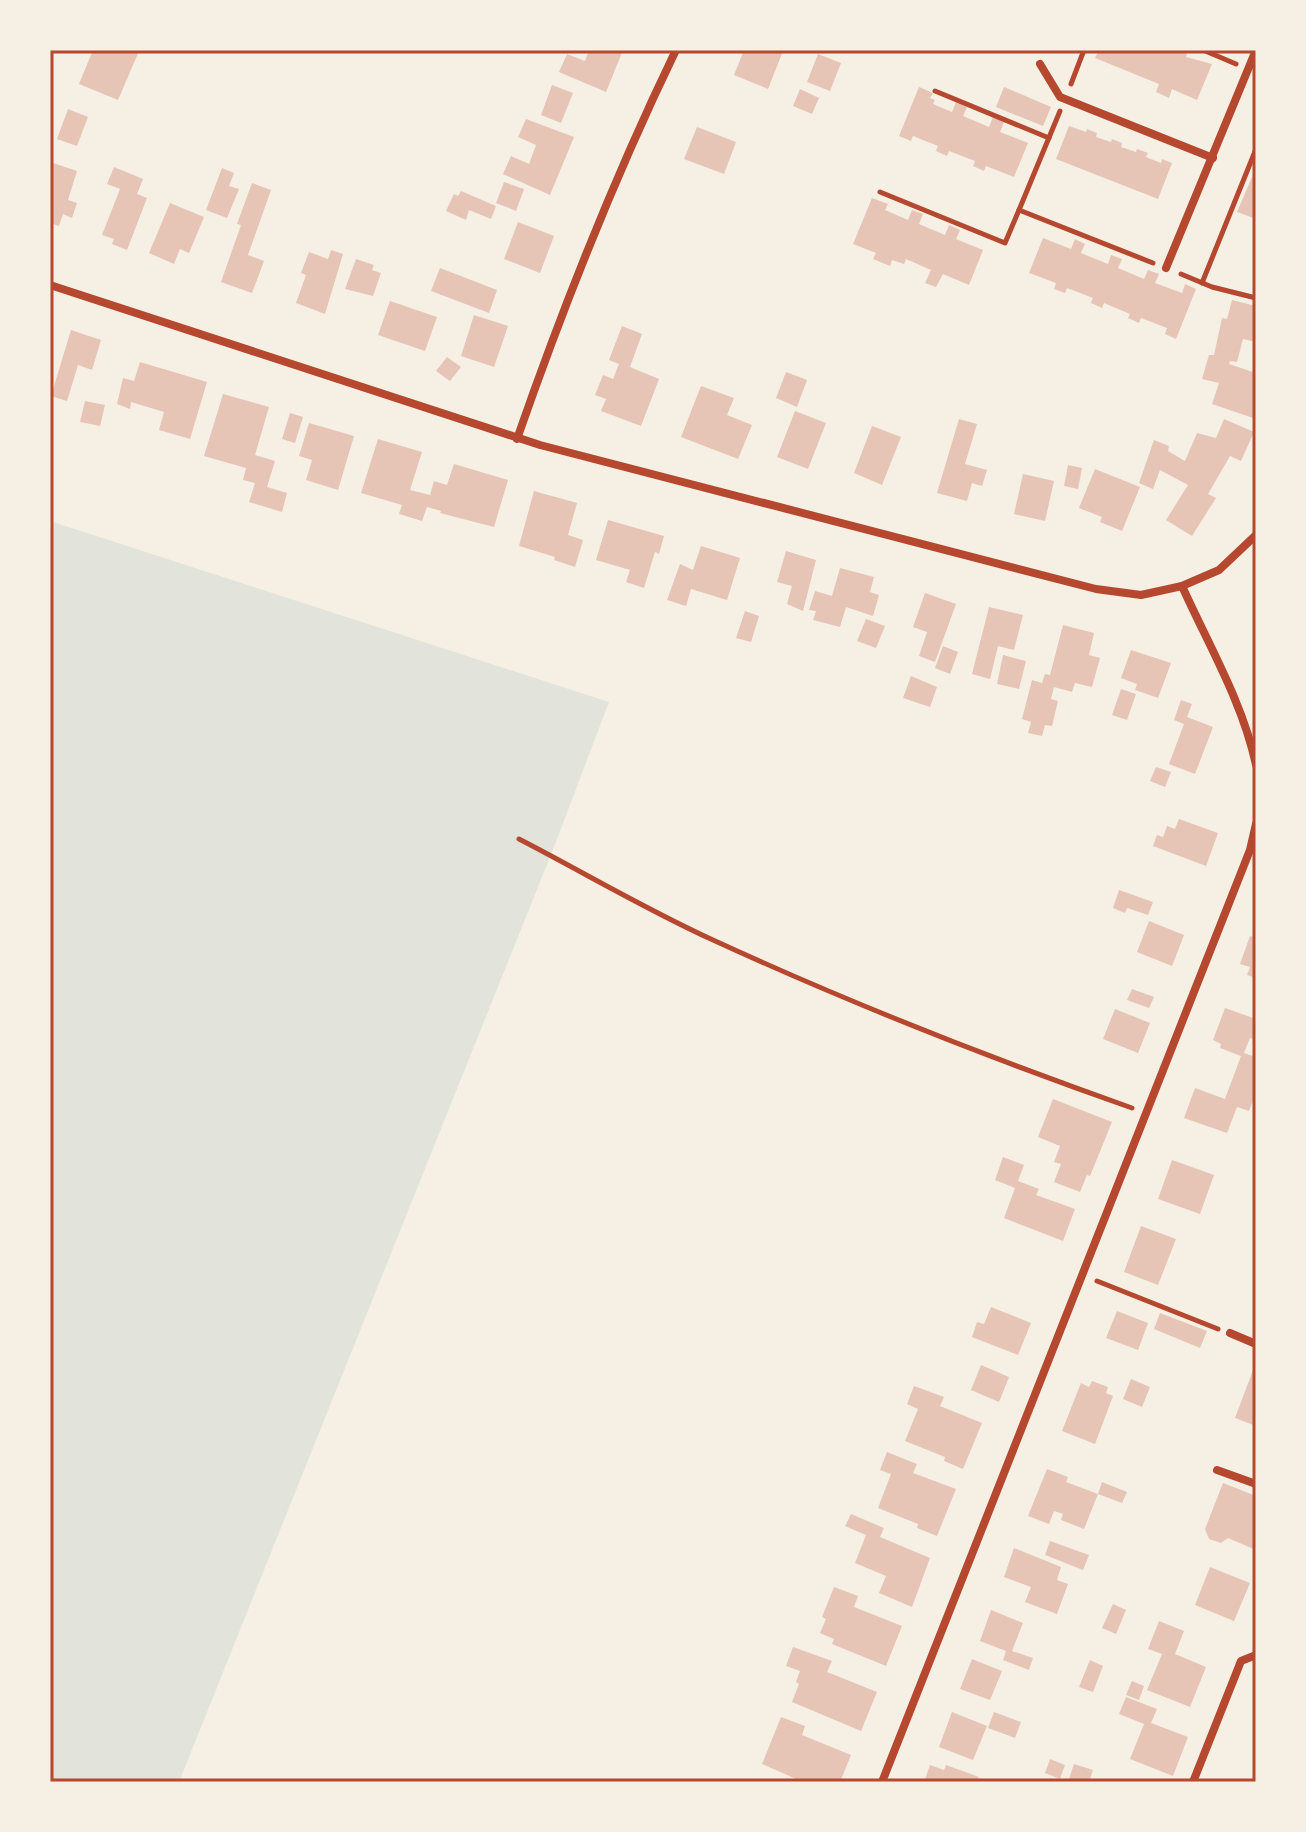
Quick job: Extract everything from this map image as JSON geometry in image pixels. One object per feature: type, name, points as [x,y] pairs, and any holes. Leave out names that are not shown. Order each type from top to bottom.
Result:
[{"type":"street","points":[[517,439],[597,231],[676,50]]},
{"type":"street","points":[[1166,268],[1256,50]]},
{"type":"street","points":[[1040,64],[1060,97],[1213,158]]},
{"type":"street","points":[[50,285],[517,439],[1096,589],[1141,595],[1182,586],[1219,570],[1256,535]]},
{"type":"street","points":[[1182,586],[1238,709],[1252,744],[1256,765]]},
{"type":"street","points":[[882,1782],[1250,850],[1256,824]]},
{"type":"street","points":[[1230,1333],[1256,1344]]},
{"type":"street","points":[[1217,1470],[1256,1484]]},
{"type":"street","points":[[1193,1782],[1241,1661],[1256,1655]]},
{"type":"path","points":[[880,192],[1005,243],[1084,50]]},
{"type":"path","points":[[1203,50],[1248,69]]},
{"type":"path","points":[[935,91],[1049,138]]},
{"type":"path","points":[[1202,283],[1256,149]]},
{"type":"path","points":[[1019,210],[1202,283],[1256,298]]},
{"type":"path","points":[[519,839],[710,939],[1016,1067],[1144,1112]]},
{"type":"path","points":[[1098,1282],[1230,1333]]},
{"type":"shaded area","points":[[50,521],[609,702],[554,847],[179,1782],[50,1782]]},
{"type":"building","points":[[93,50],[139,51],[118,100],[79,84]]},
{"type":"building","points":[[589,50],[623,50],[606,92],[559,72],[567,54],[585,61]]},
{"type":"building","points":[[744,50],[783,51],[768,89],[734,75]]},
{"type":"building","points":[[1099,50],[1179,50],[1187,54],[1186,57],[1212,64],[1197,100],[1172,89],[1169,98],[1156,92],[1159,84],[1095,58]]},
{"type":"building","points":[[818,54],[841,63],[830,91],[807,82]]},
{"type":"building","points":[[552,85],[573,93],[561,123],[541,115]]},
{"type":"building","points":[[919,87],[933,93],[930,98],[935,100],[933,104],[952,112],[956,102],[967,107],[963,116],[989,127],[993,117],[1004,122],[1000,132],[1028,143],[1014,177],[986,166],[984,171],[973,166],[975,161],[949,151],[947,156],[936,151],[938,146],[913,136],[911,141],[899,136]]},
{"type":"building","points":[[1004,87],[1051,107],[1043,126],[996,107]]},
{"type":"building","points":[[800,89],[819,98],[812,114],[793,106]]},
{"type":"building","points":[[68,109],[88,117],[77,146],[57,139]]},
{"type":"building","points":[[526,119],[574,137],[550,195],[503,174],[511,156],[529,164],[536,145],[518,137]]},
{"type":"building","points":[[1069,126],[1086,132],[1087,129],[1097,133],[1096,137],[1122,143],[1121,147],[1148,153],[1146,157],[1161,163],[1162,159],[1172,163],[1158,199],[1056,159]]},
{"type":"building","points":[[697,127],[736,142],[724,174],[684,159]]},
{"type":"building","points":[[50,162],[77,171],[68,200],[77,203],[72,218],[63,214],[59,226],[50,223]]},
{"type":"building","points":[[114,167],[143,179],[137,194],[147,198],[127,250],[112,244],[114,239],[102,235],[120,189],[107,184]]},
{"type":"building","points":[[222,168],[234,173],[229,186],[239,189],[227,218],[206,210]]},
{"type":"building","points":[[1252,177],[1256,179],[1256,219],[1237,212]]},
{"type":"building","points":[[504,182],[524,189],[516,211],[496,203]]},
{"type":"building","points":[[252,183],[271,190],[248,255],[264,261],[252,293],[221,282]]},
{"type":"building","points":[[461,191],[496,206],[491,219],[469,210],[466,220],[446,211],[454,194],[458,196]]},
{"type":"building","points":[[872,198],[888,204],[885,210],[908,220],[912,210],[923,214],[919,224],[945,235],[949,225],[960,230],[956,239],[983,250],[969,285],[943,274],[936,287],[925,283],[931,270],[906,259],[904,264],[892,260],[890,266],[873,259],[876,253],[853,244]]},
{"type":"building","points":[[170,203],[204,217],[189,253],[180,249],[174,264],[149,253]]},
{"type":"building","points":[[518,222],[554,236],[540,273],[504,259]]},
{"type":"building","points":[[1043,238],[1071,249],[1075,239],[1085,244],[1081,253],[1108,264],[1111,255],[1122,259],[1118,268],[1144,279],[1148,270],[1159,274],[1155,283],[1182,293],[1185,284],[1196,289],[1176,339],[1165,334],[1167,328],[1141,318],[1139,323],[1128,318],[1130,314],[1104,303],[1102,308],[1091,303],[1093,298],[1067,288],[1065,293],[1054,289],[1056,283],[1029,273]]},
{"type":"building","points":[[331,250],[343,254],[325,314],[296,303],[306,275],[301,273],[309,252],[328,259]]},
{"type":"building","points":[[356,259],[374,265],[372,270],[381,273],[373,296],[345,289]]},
{"type":"building","points":[[440,268],[497,290],[489,313],[431,291]]},
{"type":"building","points":[[1232,300],[1256,306],[1256,342],[1243,339],[1237,362],[1230,361],[1229,364],[1256,373],[1256,419],[1212,404],[1219,383],[1202,379],[1209,355],[1214,355],[1222,318],[1227,319]]},
{"type":"building","points":[[390,301],[437,317],[425,351],[378,335]]},
{"type":"building","points":[[474,315],[508,326],[494,367],[461,356]]},
{"type":"building","points":[[622,326],[642,334],[630,367],[659,379],[641,426],[601,411],[606,399],[595,395],[603,375],[613,379],[619,364],[609,360]]},
{"type":"building","points":[[71,330],[101,340],[92,370],[78,365],[67,401],[51,396]]},
{"type":"building","points":[[447,357],[461,367],[450,381],[436,371]]},
{"type":"building","points":[[140,362],[207,382],[190,439],[159,430],[164,412],[131,402],[130,409],[117,404],[123,378],[134,381]]},
{"type":"building","points":[[786,372],[807,380],[797,407],[776,398]]},
{"type":"building","points":[[701,386],[734,398],[727,415],[752,425],[738,459],[681,437]]},
{"type":"building","points":[[223,394],[269,407],[255,455],[275,461],[267,487],[287,493],[282,512],[249,502],[255,483],[243,480],[246,468],[204,456]]},
{"type":"building","points":[[85,401],[105,405],[100,426],[80,422]]},
{"type":"building","points":[[795,411],[826,423],[808,469],[777,457]]},
{"type":"building","points":[[290,413],[303,417],[295,443],[282,439]]},
{"type":"building","points":[[959,419],[977,424],[965,464],[987,470],[982,486],[972,483],[967,501],[937,493]]},
{"type":"building","points":[[1224,419],[1254,432],[1241,461],[1230,456],[1208,494],[1216,498],[1192,536],[1166,520],[1188,485],[1160,470],[1153,489],[1139,483],[1154,440],[1169,446],[1168,451],[1185,461],[1197,433],[1216,438]]},
{"type":"building","points":[[309,423],[354,436],[338,490],[306,480],[312,460],[299,456]]},
{"type":"building","points":[[872,426],[901,437],[882,485],[854,473]]},
{"type":"building","points":[[378,439],[422,452],[410,490],[430,495],[434,481],[447,485],[454,464],[508,480],[494,527],[427,507],[422,521],[399,514],[402,505],[361,493]]},
{"type":"building","points":[[1068,465],[1082,468],[1078,489],[1064,486]]},
{"type":"building","points":[[1095,469],[1140,487],[1122,531],[1100,522],[1102,517],[1079,508]]},
{"type":"building","points":[[1023,474],[1054,481],[1045,521],[1014,514]]},
{"type":"building","points":[[534,491],[577,503],[568,535],[583,540],[575,567],[519,546]]},
{"type":"building","points":[[608,520],[664,536],[659,554],[655,552],[644,588],[626,582],[630,570],[596,560]]},
{"type":"building","points":[[701,546],[740,558],[727,600],[691,589],[686,606],[667,600],[680,564],[693,570]]},
{"type":"building","points":[[786,551],[816,560],[803,611],[787,604],[792,586],[777,582]]},
{"type":"building","points":[[840,568],[874,577],[870,592],[879,595],[873,616],[846,607],[840,627],[813,620],[816,611],[809,610],[815,591],[832,596]]},
{"type":"building","points":[[925,593],[956,604],[935,662],[919,656],[927,632],[913,627]]},
{"type":"building","points":[[989,607],[1023,615],[1014,650],[998,646],[990,679],[972,674]]},
{"type":"building","points":[[745,611],[759,616],[751,642],[736,638]]},
{"type":"building","points":[[866,619],[885,626],[876,648],[857,641]]},
{"type":"building","points":[[1063,625],[1094,633],[1089,655],[1100,658],[1092,687],[1075,683],[1072,692],[1054,687],[1051,699],[1058,701],[1052,726],[1045,725],[1042,736],[1028,733],[1031,722],[1022,719],[1032,680],[1042,683],[1045,674],[1050,675]]},
{"type":"building","points":[[943,646],[958,652],[950,674],[935,668]]},
{"type":"building","points":[[1131,650],[1171,663],[1158,698],[1135,690],[1137,684],[1121,678]]},
{"type":"building","points":[[1003,655],[1026,661],[1019,689],[997,684]]},
{"type":"building","points":[[911,676],[937,687],[930,707],[903,698]]},
{"type":"building","points":[[1121,689],[1136,694],[1127,720],[1112,715]]},
{"type":"building","points":[[1181,700],[1192,704],[1187,717],[1213,727],[1195,774],[1169,764],[1184,724],[1174,720]]},
{"type":"building","points":[[1156,767],[1171,772],[1165,787],[1150,781]]},
{"type":"building","points":[[1179,819],[1218,833],[1206,866],[1153,846],[1157,835],[1163,837],[1167,826],[1175,829]]},
{"type":"building","points":[[1119,890],[1153,902],[1148,915],[1127,908],[1125,913],[1113,908]]},
{"type":"building","points":[[1149,921],[1184,935],[1172,966],[1137,952]]},
{"type":"building","points":[[1250,936],[1256,938],[1256,978],[1247,975],[1250,967],[1240,964]]},
{"type":"building","points":[[1132,989],[1154,997],[1149,1008],[1127,1000]]},
{"type":"building","points":[[1225,1008],[1256,1019],[1256,1040],[1250,1038],[1244,1053],[1256,1057],[1256,1093],[1249,1111],[1237,1107],[1227,1133],[1184,1118],[1195,1088],[1225,1099],[1241,1056],[1220,1048],[1221,1044],[1213,1040]]},
{"type":"building","points":[[1115,1009],[1150,1023],[1138,1053],[1103,1039]]},
{"type":"building","points":[[1053,1099],[1112,1122],[1090,1176],[1087,1175],[1080,1192],[1054,1182],[1061,1164],[1054,1162],[1060,1146],[1038,1137]]},
{"type":"building","points":[[1003,1157],[1024,1165],[1018,1181],[1039,1189],[1036,1195],[1075,1209],[1063,1241],[1004,1218],[1015,1188],[995,1180]]},
{"type":"building","points":[[1172,1160],[1214,1175],[1200,1214],[1158,1199]]},
{"type":"building","points":[[1141,1226],[1176,1239],[1158,1285],[1124,1272]]},
{"type":"building","points":[[991,1307],[1031,1323],[1018,1355],[972,1337],[977,1322],[984,1324]]},
{"type":"building","points":[[1117,1311],[1148,1323],[1138,1350],[1106,1338]]},
{"type":"building","points":[[1160,1313],[1207,1331],[1200,1348],[1154,1329]]},
{"type":"building","points":[[1256,1362],[1256,1426],[1235,1418]]},
{"type":"building","points":[[981,1365],[1009,1377],[999,1402],[971,1390]]},
{"type":"building","points":[[1131,1379],[1150,1387],[1142,1407],[1123,1399]]},
{"type":"building","points":[[1092,1381],[1108,1387],[1106,1393],[1113,1396],[1095,1444],[1062,1431],[1081,1383],[1089,1387]]},
{"type":"building","points":[[914,1386],[944,1397],[940,1406],[982,1423],[963,1469],[944,1461],[945,1457],[905,1441],[918,1409],[907,1404]]},
{"type":"building","points":[[887,1452],[917,1464],[913,1473],[956,1489],[937,1536],[917,1528],[918,1524],[878,1508],[891,1474],[880,1470]]},
{"type":"building","points":[[1047,1469],[1068,1477],[1066,1482],[1098,1494],[1084,1529],[1061,1520],[1063,1514],[1054,1511],[1049,1524],[1028,1516]]},
{"type":"building","points":[[1102,1482],[1127,1492],[1122,1503],[1098,1494]]},
{"type":"building","points":[[1223,1483],[1256,1496],[1256,1550],[1228,1538],[1221,1543],[1209,1539],[1205,1529]]},
{"type":"building","points":[[851,1514],[884,1528],[880,1537],[930,1558],[912,1607],[879,1593],[886,1576],[855,1563],[866,1535],[845,1526]]},
{"type":"building","points":[[1050,1541],[1089,1555],[1083,1570],[1045,1555]]},
{"type":"building","points":[[1014,1548],[1061,1567],[1057,1580],[1068,1584],[1057,1614],[1025,1602],[1031,1587],[1004,1577]]},
{"type":"building","points":[[1210,1567],[1250,1583],[1234,1621],[1195,1605]]},
{"type":"building","points":[[834,1587],[858,1596],[854,1607],[902,1626],[886,1666],[832,1644],[834,1639],[820,1633],[826,1619],[822,1617]]},
{"type":"building","points":[[1113,1604],[1126,1610],[1116,1634],[1102,1628]]},
{"type":"building","points":[[991,1610],[1023,1623],[1012,1651],[1033,1658],[1029,1670],[1003,1660],[1006,1651],[980,1641]]},
{"type":"building","points":[[1159,1621],[1184,1631],[1175,1654],[1206,1667],[1190,1707],[1147,1690],[1162,1654],[1148,1649]]},
{"type":"building","points":[[793,1647],[832,1661],[827,1672],[877,1692],[861,1731],[792,1702],[800,1671],[786,1666]]},
{"type":"building","points":[[972,1659],[1002,1671],[990,1700],[960,1689]]},
{"type":"building","points":[[1090,1660],[1103,1666],[1093,1692],[1079,1687]]},
{"type":"building","points":[[1132,1681],[1144,1686],[1139,1700],[1126,1695]]},
{"type":"building","points":[[1126,1697],[1157,1709],[1151,1723],[1188,1737],[1173,1776],[1130,1759],[1144,1724],[1119,1714]]},
{"type":"building","points":[[952,1712],[987,1726],[973,1760],[939,1747]]},
{"type":"building","points":[[994,1712],[1021,1722],[1015,1738],[988,1728]]},
{"type":"building","points":[[781,1717],[805,1726],[802,1735],[851,1755],[840,1782],[803,1782],[762,1764]]},
{"type":"building","points":[[1050,1759],[1065,1765],[1060,1779],[1045,1773]]},
{"type":"building","points":[[1074,1764],[1093,1770],[1089,1782],[1068,1782]]},
{"type":"building","points":[[930,1765],[944,1770],[946,1765],[979,1777],[977,1782],[924,1782]]}]
